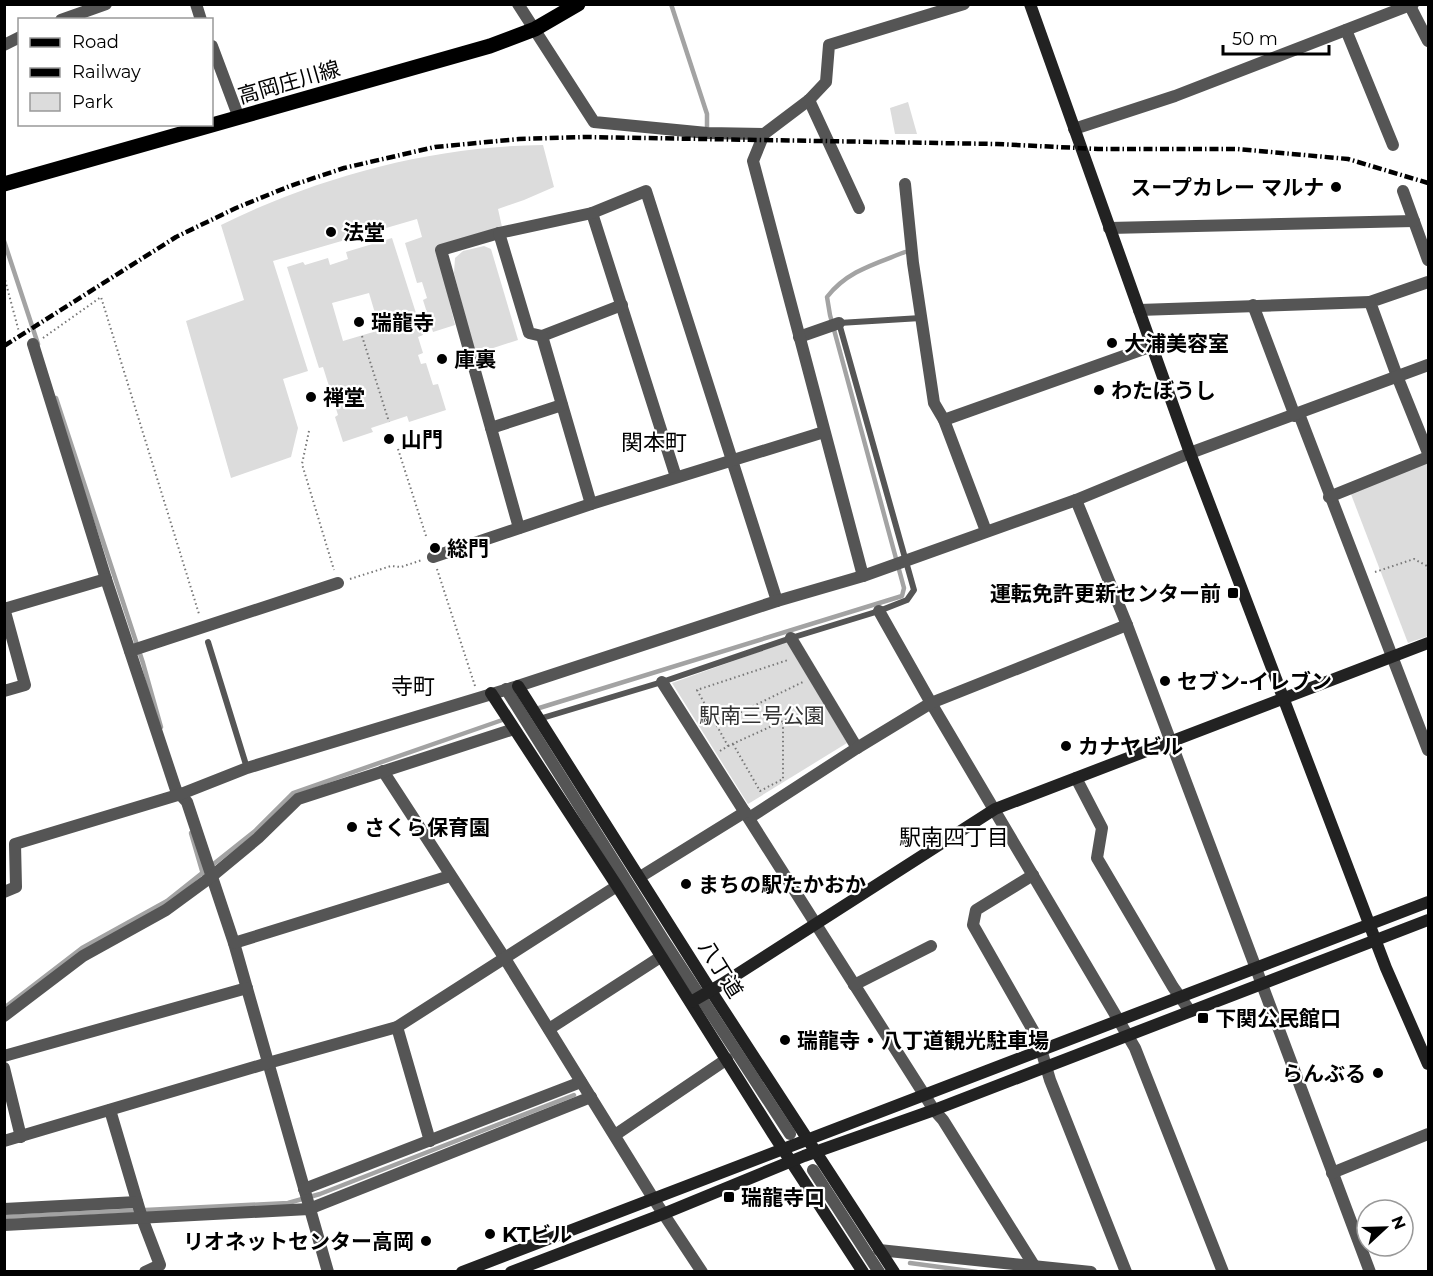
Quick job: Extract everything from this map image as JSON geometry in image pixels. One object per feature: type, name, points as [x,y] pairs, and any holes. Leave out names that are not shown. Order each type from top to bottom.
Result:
[{"type":"main road","name":"高岡庄川線","points":[[213,125],[490,46],[535,29],[578,4]]},
{"type":"main road","name":"高岡庄川線","points":[[4,184],[211,126]]},
{"type":"street","points":[[67,18],[106,4]]},
{"type":"street","points":[[518,4],[594,122],[707,133],[764,134]]},
{"type":"street","points":[[863,576],[753,161],[764,134],[809,100],[826,82],[829,45],[964,4]]},
{"type":"street","points":[[1030,4],[1190,453],[1386,968],[1428,1064]]},
{"type":"street","points":[[1074,129],[1175,96],[1412,5],[1428,41]]},
{"type":"street","points":[[1346,30],[1393,145]]},
{"type":"street","points":[[4,45],[18,38]]},
{"type":"street","points":[[213,49],[239,118]]},
{"type":"street","points":[[809,100],[859,208]]},
{"type":"street","points":[[905,184],[913,263],[934,403],[944,420],[986,531]]},
{"type":"street","points":[[519,528],[441,250],[499,233],[592,213],[646,191],[777,601]]},
{"type":"street","points":[[1403,191],[1428,260]]},
{"type":"street","points":[[592,213],[676,477]]},
{"type":"street","points":[[1109,228],[1414,221]]},
{"type":"street","points":[[499,233],[529,333],[542,336],[621,305]]},
{"type":"street","points":[[1139,310],[1370,302],[1428,282]]},
{"type":"street","points":[[1329,497],[1427,448],[1370,302]]},
{"type":"street","points":[[1253,305],[1428,750]]},
{"type":"street","points":[[799,337],[839,323]]},
{"type":"street","points":[[542,336],[591,504]]},
{"type":"street","points":[[33,344],[106,579],[176,790],[187,802],[234,943],[328,1272]]},
{"type":"street","points":[[944,420],[1152,346]]},
{"type":"street","points":[[4,892],[16,887],[15,844],[181,794],[248,768],[512,688],[777,601],[863,576],[1076,500],[1190,453],[1428,365]]},
{"type":"street","points":[[491,428],[562,405]]},
{"type":"street","points":[[433,557],[591,504],[824,432]]},
{"type":"street","points":[[1076,500],[1127,625],[1370,1272]]},
{"type":"street","points":[[4,691],[25,685],[5,609],[106,579]]},
{"type":"street","points":[[130,651],[338,583]]},
{"type":"street","points":[[879,611],[931,703],[1128,1034],[1223,1272]]},
{"type":"street","points":[[640,877],[931,703],[1127,625]]},
{"type":"street","points":[[791,638],[857,748]]},
{"type":"street","points":[[691,1002],[995,809],[1169,741],[1285,700],[1428,643]]},
{"type":"street","points":[[662,682],[1037,1269]]},
{"type":"street","points":[[512,688],[664,941],[790,1134]]},
{"type":"street","name":"八丁道","points":[[512,688],[538,720],[894,1272]]},
{"type":"street","name":"八丁道","points":[[492,693],[728,1059],[859,1270]]},
{"type":"street","points":[[4,1016],[83,956],[166,909],[211,877],[258,838],[298,799],[514,729]]},
{"type":"street","points":[[383,771],[504,957],[663,1214],[702,1272]]},
{"type":"street","points":[[1076,778],[1102,828],[1097,858],[1190,1011]]},
{"type":"street","points":[[1034,875],[976,910],[973,925],[1038,1040],[1126,1272]]},
{"type":"street","points":[[234,943],[450,876]]},
{"type":"street","points":[[4,1142],[397,1027],[617,886]]},
{"type":"street","points":[[462,1272],[1428,902]]},
{"type":"street","points":[[511,1272],[536,1267],[790,1161],[934,1110],[1428,920]]},
{"type":"street","points":[[854,985],[931,946]]},
{"type":"street","points":[[549,1029],[662,956]]},
{"type":"street","points":[[4,1056],[247,988]]},
{"type":"street","points":[[397,1027],[430,1141]]},
{"type":"street","points":[[615,1135],[728,1059]]},
{"type":"street","points":[[4,1068],[21,1137]]},
{"type":"street","points":[[305,1189],[581,1082]]},
{"type":"street","points":[[4,1225],[309,1208],[591,1097]]},
{"type":"street","points":[[110,1110],[137,1203],[160,1265],[144,1272]]},
{"type":"street","points":[[1332,1173],[1428,1134]]},
{"type":"street","points":[[813,1170],[879,1272]]},
{"type":"street","points":[[4,1209],[137,1203]]},
{"type":"street","points":[[879,1250],[1037,1269],[1091,1272]]},
{"type":"lane","points":[[538,720],[662,682],[908,600],[914,590],[839,323],[921,318]]},
{"type":"lane","points":[[208,642],[248,768]]},
{"type":"path","points":[[4,276],[19,332]]},
{"type":"path","points":[[33,344],[101,297],[203,627]]},
{"type":"path","points":[[362,336],[389,422]]},
{"type":"path","points":[[309,431],[302,464],[338,583],[392,566],[401,567],[433,557],[479,697]]},
{"type":"path","points":[[398,449],[426,536]]},
{"type":"path","points":[[1360,577],[1414,559],[1428,567]]},
{"type":"path","points":[[726,747],[728,746],[697,690],[791,659]]},
{"type":"path","points":[[716,724],[805,680]]},
{"type":"path","points":[[710,756],[821,704]]},
{"type":"path","points":[[734,744],[760,791],[783,779],[783,721]]},
{"type":"green space","points":[[908,102],[917,134],[895,134],[890,108]]},
{"type":"green space","points":[[543,145],[554,187],[498,209],[502,227],[436,246],[455,325],[433,332],[423,300],[427,298],[422,282],[417,283],[405,243],[422,237],[417,219],[273,261],[308,371],[283,379],[298,428],[291,457],[231,478],[186,321],[244,300],[221,225],[298,192],[378,167],[460,151]]},
{"type":"green space","points":[[392,238],[423,335],[418,337],[423,353],[418,355],[421,364],[426,363],[433,385],[438,384],[446,410],[409,422],[407,416],[371,428],[373,432],[343,442],[335,417],[338,415],[323,367],[319,368],[287,267],[303,262],[305,265],[328,258],[330,265],[348,259],[346,252]],"holes":[[[369,293],[380,330],[343,341],[332,303]]]},
{"type":"green space","points":[[484,246],[491,249],[518,340],[475,354],[454,273],[455,258],[463,251]]},
{"type":"green space","points":[[1428,461],[1428,636],[1408,643],[1349,489]]},
{"type":"green space","name":"駅南三号公園","points":[[789,641],[847,743],[748,804],[672,683]]},
{"type":"waterway","points":[[671,4],[707,114],[707,131]]},
{"type":"waterway","points":[[4,241],[38,344]]},
{"type":"waterway","points":[[536,709],[902,596],[904,588],[827,297],[853,274],[905,252]]},
{"type":"waterway","points":[[56,398],[143,663],[161,727]]},
{"type":"waterway","points":[[4,1008],[82,948],[167,901],[255,831],[293,793],[508,718]]},
{"type":"waterway","points":[[191,833],[203,874]]},
{"type":"waterway","points":[[4,1217],[288,1203],[320,1194],[574,1095]]},
{"type":"waterway","points":[[910,1263],[977,1272]]},
{"type":"railway","points":[[4,346],[176,237],[236,208],[290,186],[344,168],[435,147],[519,139],[585,137],[997,144],[1098,149],[1238,149],[1348,159],[1428,183]]},
{"type":"place","name":"スープカレー マルナ","points":[[1336,187]]},
{"type":"place","name":"法堂","points":[[331,232]]},
{"type":"place","name":"瑞龍寺","points":[[359,322]]},
{"type":"place","name":"大浦美容室","points":[[1112,343]]},
{"type":"place","name":"庫裏","points":[[442,359]]},
{"type":"place","name":"わたぼうし","points":[[1099,390]]},
{"type":"place","name":"禅堂","points":[[311,397]]},
{"type":"place","name":"山門","points":[[389,439]]},
{"type":"place","name":"総門","points":[[435,548]]},
{"type":"place","name":"運転免許更新センター前","points":[[1233,593]]},
{"type":"place","name":"セブン-イレブン","points":[[1165,681]]},
{"type":"place","name":"カナヤビル","points":[[1066,746]]},
{"type":"place","name":"さくら保育園","points":[[352,827]]},
{"type":"place","name":"まちの駅たかおか","points":[[686,884]]},
{"type":"place","name":"下関公民館口","points":[[1203,1018]]},
{"type":"place","name":"瑞龍寺・八丁道観光駐車場","points":[[785,1040]]},
{"type":"place","name":"らんぶる","points":[[1378,1073]]},
{"type":"place","name":"瑞龍寺口","points":[[729,1197]]},
{"type":"place","name":"KTビル","points":[[490,1234]]},
{"type":"place","name":"リオネットセンター高岡","points":[[426,1241]]},
{"type":"district","name":"関本町","points":[[654,442]]},
{"type":"district","name":"寺町","points":[[413,686]]},
{"type":"district","name":"駅南四丁目","points":[[954,837]]}]
